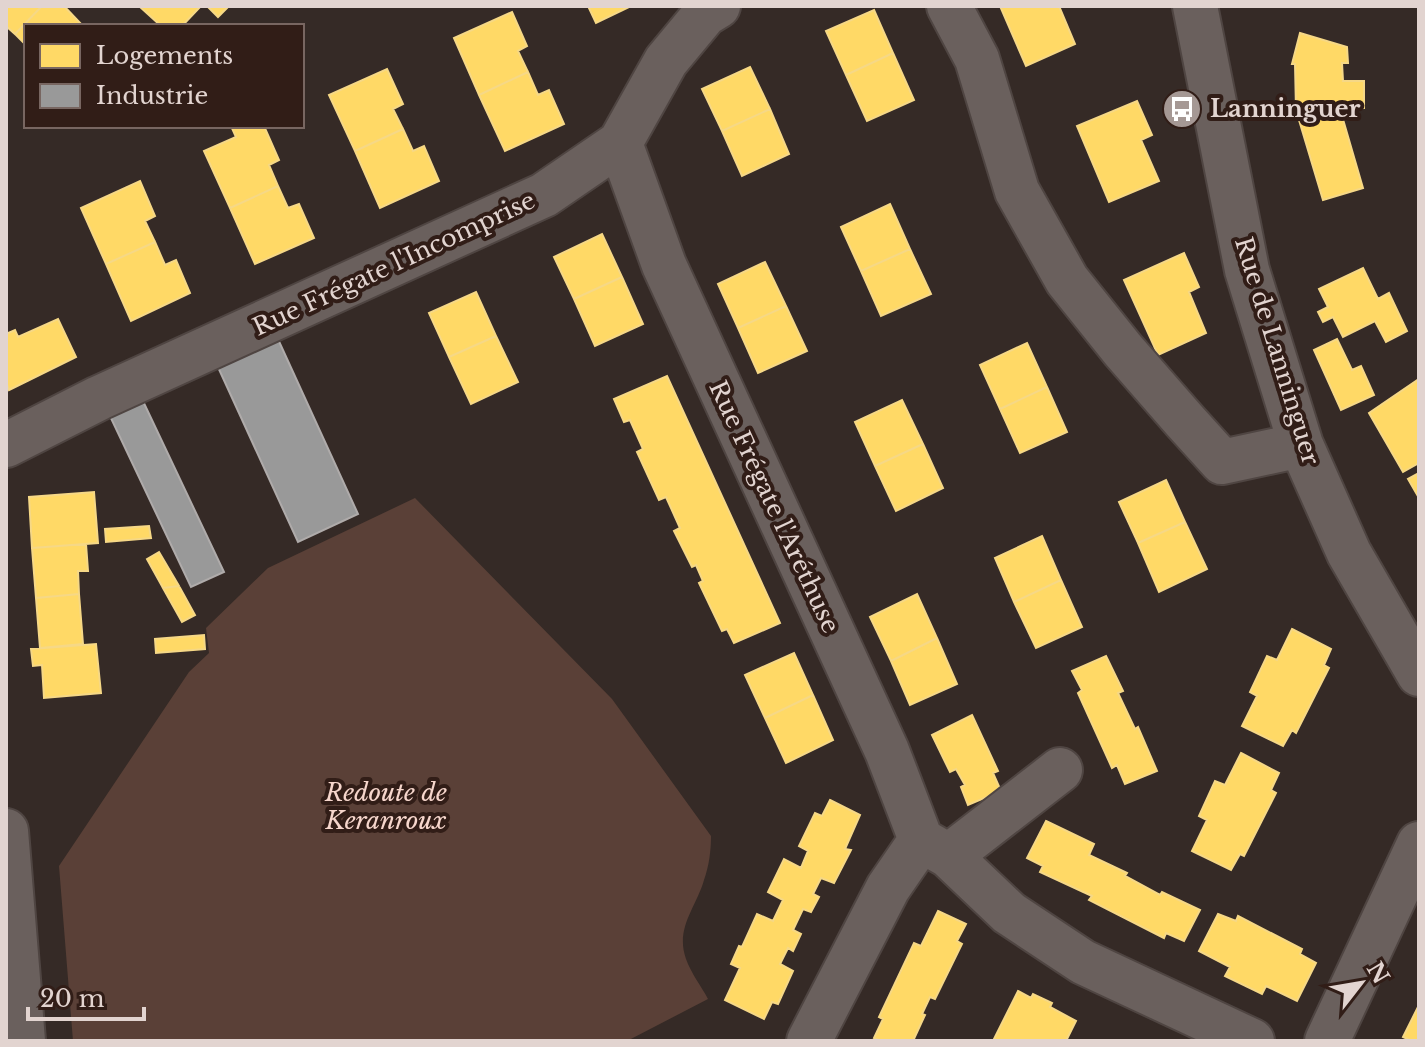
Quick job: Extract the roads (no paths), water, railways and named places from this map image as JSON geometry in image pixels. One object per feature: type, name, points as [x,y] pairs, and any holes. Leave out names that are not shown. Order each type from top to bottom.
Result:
[{"type":"street","name":"Rue Frégate l'Incomprise","points":[[6,445],[99,398],[544,195],[620,143],[666,61],[705,14],[718,6]]},
{"type":"street","points":[[949,6],[977,59],[1017,191],[1067,280],[1095,315],[1222,462],[1301,445]]},
{"type":"street","name":"Rue de Lanninguer","points":[[1195,6],[1247,270],[1301,445],[1349,553],[1419,674]]},
{"type":"street","name":"Rue Frégate l'Aréthuse","points":[[620,143],[664,265],[887,751],[935,848],[1009,913],[1083,962],[1252,1041]]},
{"type":"street","points":[[809,1041],[888,888],[935,848],[1060,770]]},
{"type":"street","points":[[6,831],[23,1041]]},
{"type":"street","points":[[1327,1041],[1419,844]]},
{"type":"place","name":"Lanninguer","points":[[1182,109]]},
{"type":"park label","name":"Redoute de Keranroux","points":[[386,807]]}]
